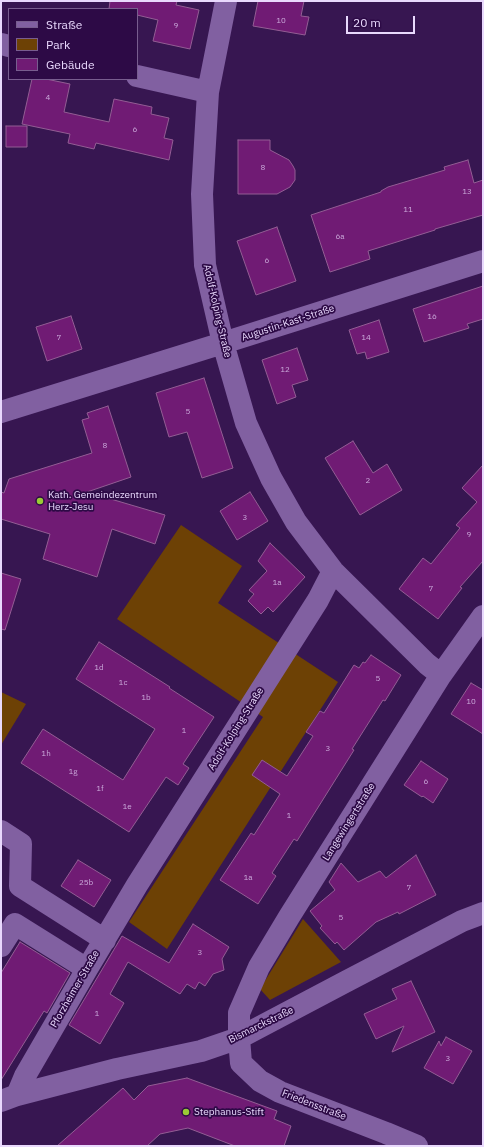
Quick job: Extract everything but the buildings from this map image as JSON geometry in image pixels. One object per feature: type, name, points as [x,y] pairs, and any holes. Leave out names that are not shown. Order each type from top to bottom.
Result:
[{"type":"street","name":"Adolf-Kolping-Straße","points":[[226,1],[208,92],[202,194],[205,265],[223,344],[246,424],[270,478],[296,522],[333,571],[427,664],[441,675]]},
{"type":"street","points":[[138,76],[208,92]]},
{"type":"street","name":"Augustin-Kast-Straße","points":[[1,412],[223,344],[483,261]]},
{"type":"street","name":"Adolf-Kolping-Straße","points":[[137,885],[318,600],[333,571]]},
{"type":"street","name":"Langewingertstraße","points":[[239,1038],[239,1013],[259,967],[441,675],[483,616]]},
{"type":"street","points":[[1,831],[21,844],[20,886],[105,940]]},
{"type":"street","name":"Pforzheimer Straße","points":[[9,1098],[25,1076],[137,885]]},
{"type":"street","name":"Bismarckstraße","points":[[9,1098],[117,1069],[201,1051],[239,1038],[462,921],[483,913]]},
{"type":"street","points":[[1,946],[8,920],[87,969]]},
{"type":"street","name":"Friedensstraße","points":[[239,1038],[241,1062],[260,1081],[280,1092],[383,1139],[416,1146]]},
{"type":"green space","points":[[181,525],[242,566],[218,603],[338,682],[167,949],[129,922],[263,717],[117,619]]},
{"type":"green space","points":[[1,692],[26,704],[1,745]]},
{"type":"green space","points":[[303,919],[341,962],[270,1000],[260,989]]},
{"type":"place","name":"Kath. Gemeindezentrum Herz-Jesu","points":[[40,501]]},
{"type":"place","name":"Stephanus-Stift","points":[[186,1112]]}]
